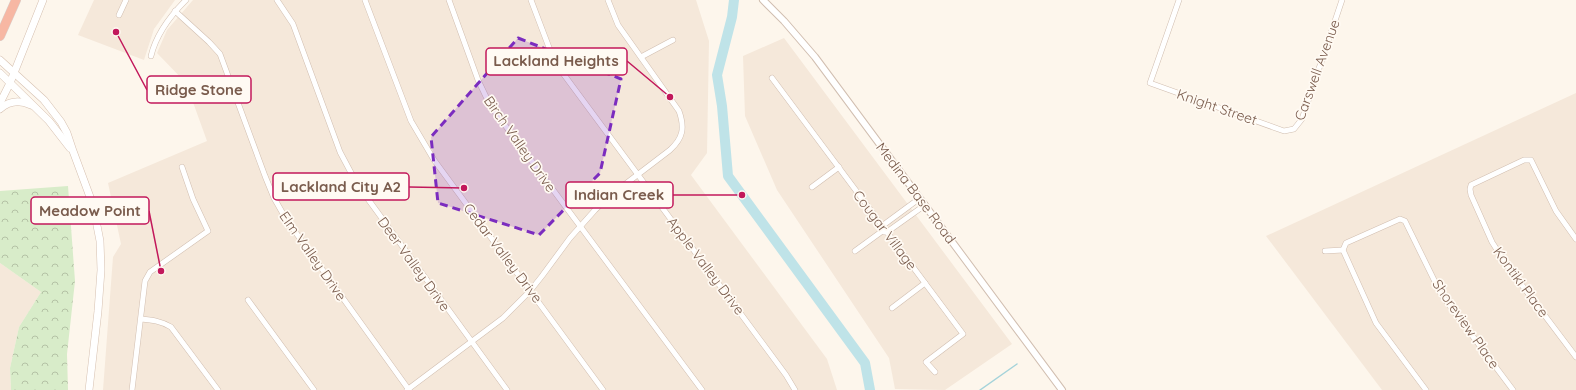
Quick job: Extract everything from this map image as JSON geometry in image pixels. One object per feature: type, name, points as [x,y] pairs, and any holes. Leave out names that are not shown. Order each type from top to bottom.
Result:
[{"type":"highway","points":[[1,34],[16,0]]},
{"type":"main road","points":[[0,103],[10,83],[43,0]]},
{"type":"main road","points":[[0,60],[53,111],[67,133],[72,151],[93,205],[100,241],[101,270],[89,390]]},
{"type":"main road","points":[[0,74],[49,121],[72,151]]},
{"type":"main road","points":[[0,110],[8,104],[18,102],[35,107]]},
{"type":"street","points":[[119,15],[126,0]]},
{"type":"street","points":[[151,56],[160,34],[175,12],[186,0]]},
{"type":"street","name":"Deer Valley Drive","points":[[277,0],[293,24],[340,152],[357,184],[507,390]]},
{"type":"street","name":"Cedar Valley Drive","points":[[365,0],[403,103],[417,134],[438,165],[603,390]]},
{"type":"street","name":"Birch Valley Drive","points":[[449,0],[478,80],[490,106],[702,390]]},
{"type":"street","name":"Apple Valley Drive","points":[[532,0],[553,58],[786,375],[795,390]]},
{"type":"street","points":[[408,390],[502,318],[530,291],[570,238],[611,195],[677,143],[681,136],[682,119],[674,102],[618,25],[608,0]]},
{"type":"street","name":"Medina Base Road","points":[[763,0],[784,21],[806,47],[1062,390]]},
{"type":"street","name":"Knight Street","points":[[1179,0],[1150,83],[1284,131]]},
{"type":"street","name":"Carswell Avenue","points":[[1284,131],[1294,129],[1302,119],[1342,0]]},
{"type":"street","name":"Elm Valley Drive","points":[[175,12],[209,42],[220,54],[274,198],[286,219],[408,390]]},
{"type":"street","points":[[641,57],[673,40]]},
{"type":"street","name":"Cougar Village","points":[[772,78],[963,334],[926,362],[935,372]]},
{"type":"street","name":"Kontiki Place","points":[[1576,239],[1556,211],[1531,160],[1524,160],[1499,174],[1471,185],[1471,195],[1492,242],[1506,264],[1576,357]]},
{"type":"street","points":[[132,390],[145,281],[150,272],[208,231],[193,199],[182,167]]},
{"type":"street","points":[[812,187],[839,167]]},
{"type":"street","points":[[881,232],[882,226],[920,198]]},
{"type":"street","points":[[855,252],[881,232],[887,232],[925,205]]},
{"type":"street","name":"Shoreview Place","points":[[1343,250],[1346,243],[1396,220],[1400,219],[1405,221],[1441,294],[1513,390]]},
{"type":"street","points":[[1325,251],[1343,250],[1376,323],[1426,390]]},
{"type":"street","points":[[892,308],[925,283]]},
{"type":"street","points":[[248,300],[314,390]]},
{"type":"street","points":[[140,319],[156,320],[171,327],[218,390]]},
{"type":"highlighted area","points":[[518,38],[621,79],[600,173],[539,235],[438,203],[431,137]]},
{"type":"shaded area","points":[[94,0],[175,0],[154,29],[144,60],[78,35]]},
{"type":"shaded area","points":[[193,0],[696,0],[709,41],[707,153],[691,175],[827,359],[837,390],[103,390],[113,257],[121,244],[108,183],[207,141],[186,83],[157,53],[167,30]]},
{"type":"shaded area","points":[[784,38],[1012,344],[945,390],[895,389],[889,358],[777,190],[745,116],[743,56]]},
{"type":"shaded area","points":[[1576,93],[1576,390],[1382,390],[1266,236]]},
{"type":"shaded area","points":[[0,263],[41,292],[19,327],[10,368],[11,390],[0,390]]},
{"type":"green space","points":[[68,186],[75,281],[67,354],[68,390],[11,390],[10,368],[19,327],[41,292],[0,263],[0,191]]},
{"type":"waterway","points":[[734,0],[732,17],[717,75],[722,106],[728,176],[865,363],[870,390]]},
{"type":"waterway","points":[[980,390],[1017,364]]},
{"type":"place","name":"Ridge Stone","points":[[116,32]]},
{"type":"place","name":"Lackland Heights","points":[[670,97]]},
{"type":"place","name":"Lackland City A2","points":[[464,188]]},
{"type":"place","name":"Indian Creek","points":[[742,195]]},
{"type":"place","name":"Meadow Point","points":[[161,271]]}]
